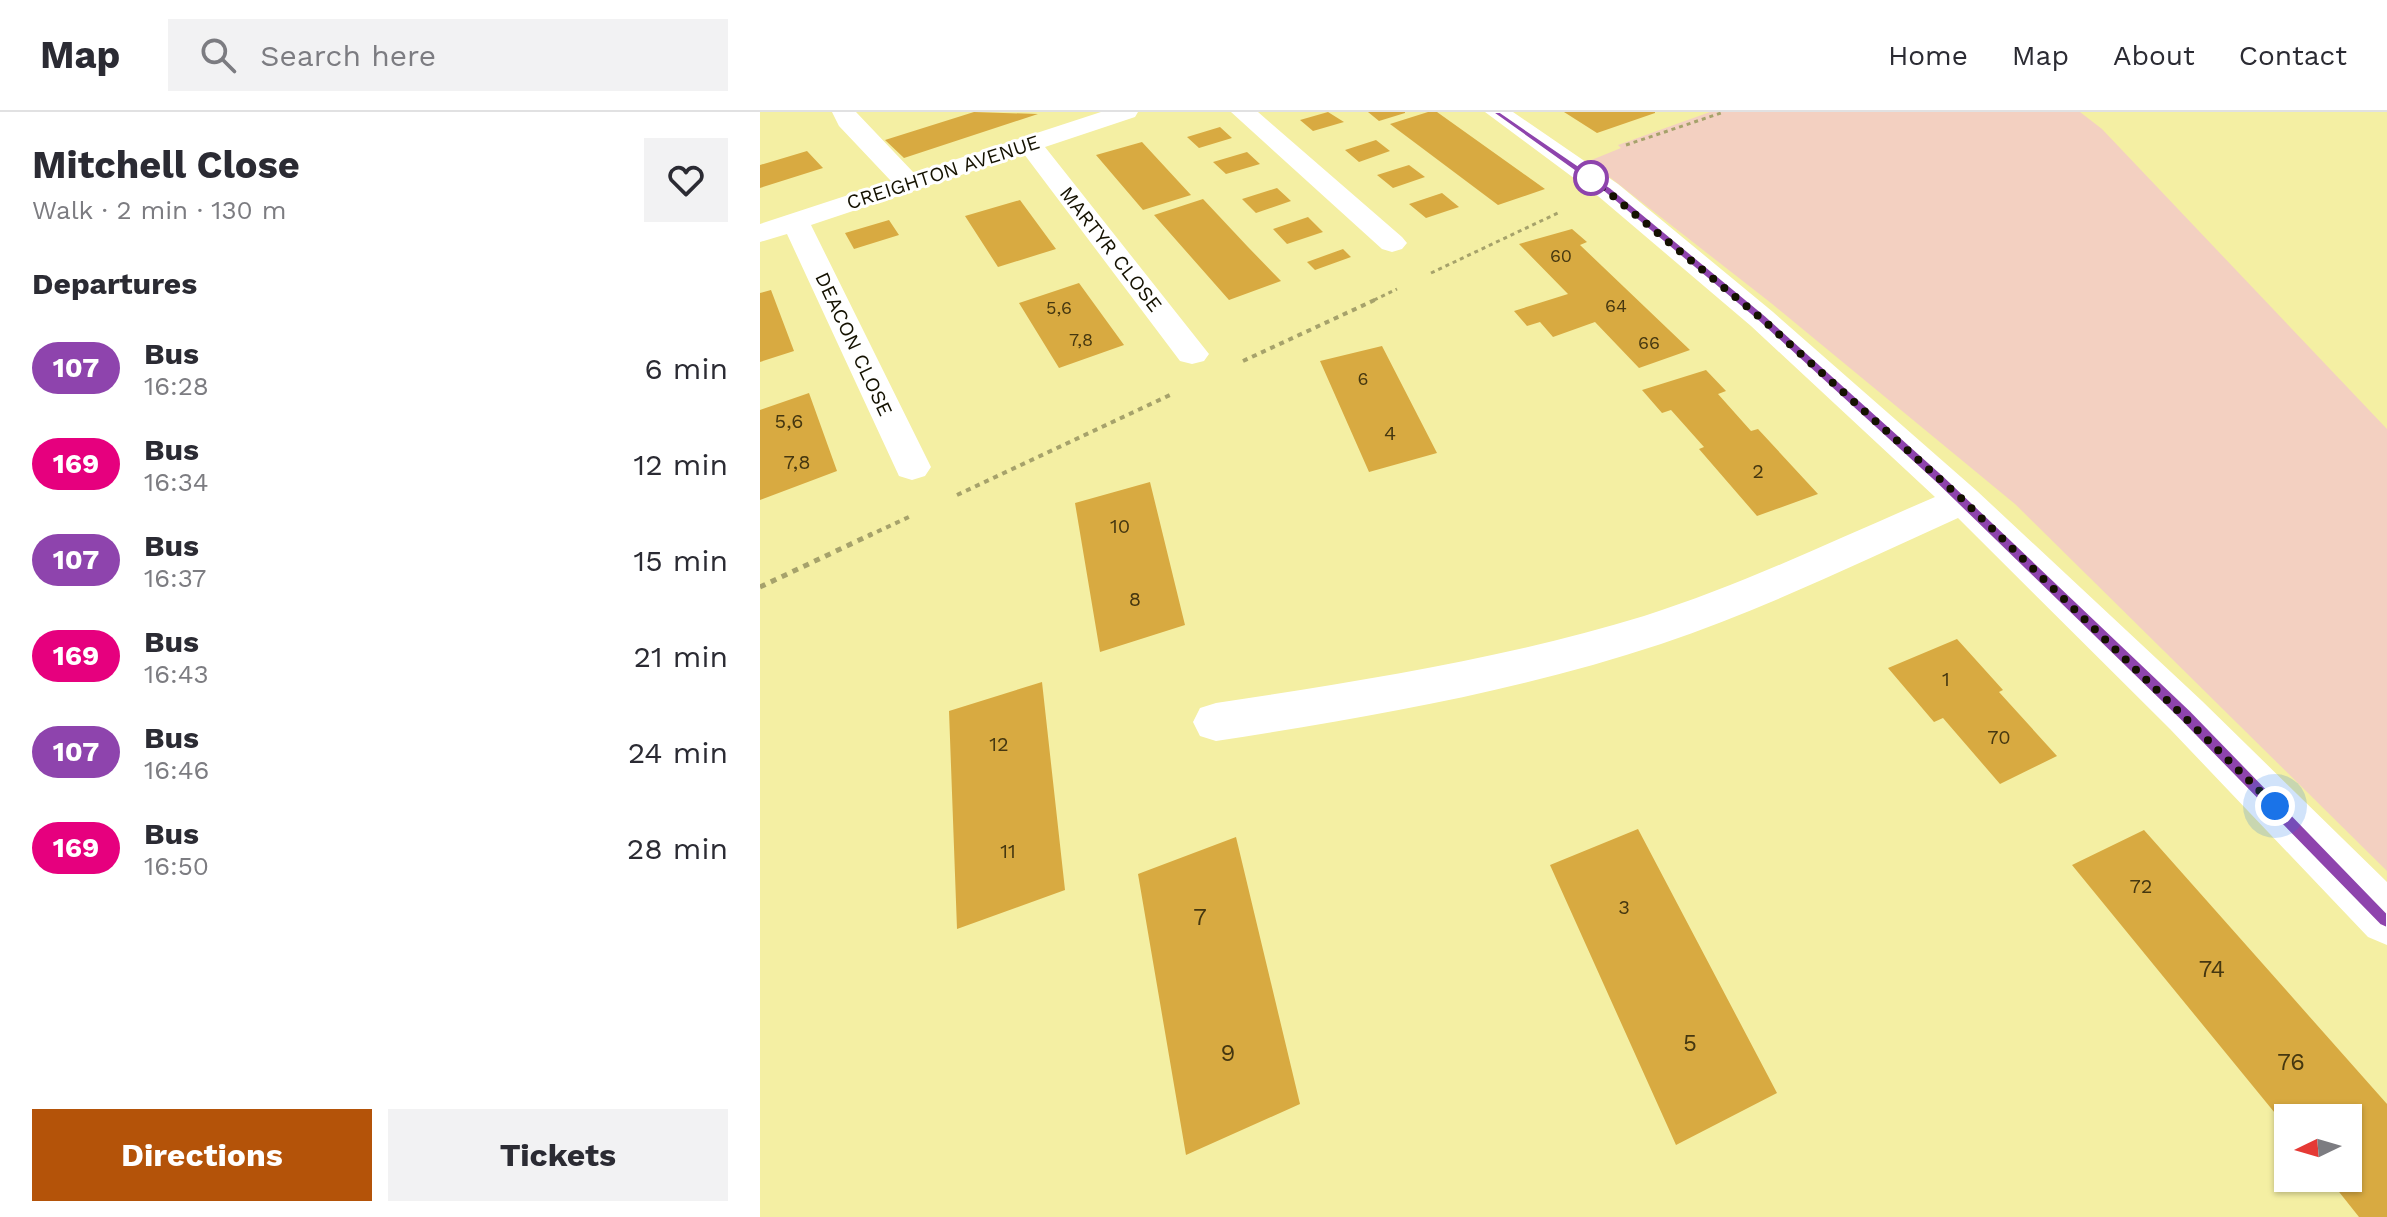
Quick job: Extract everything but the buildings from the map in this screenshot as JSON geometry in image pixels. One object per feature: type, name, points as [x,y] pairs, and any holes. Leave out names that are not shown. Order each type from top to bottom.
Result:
[{"type":"street","points":[[844,112],[848,121],[909,184]]},
{"type":"street","name":"CREIGHTON AVENUE","points":[[760,233],[1126,112]]},
{"type":"street","points":[[1243,112],[1392,243]]},
{"type":"street","points":[[1497,112],[1608,190],[1762,319],[1963,500],[2186,715],[2387,919]]},
{"type":"street","name":"MARTYR CLOSE","points":[[1029,144],[1192,354]]},
{"type":"street","name":"DEACON CLOSE","points":[[795,221],[912,467]]},
{"type":"street","points":[[1216,722],[1490,675],[1650,630],[1760,587],[1963,500]]},
{"type":"path","points":[[1571,164],[1724,112]]},
{"type":"shaded area","points":[[1710,112],[2080,112],[2102,129],[2387,429],[2387,871],[2015,504],[1771,303],[1589,161],[1621,148],[1618,145]]},
{"type":"bus line","name":"107","points":[[1497,112],[1608,190],[1762,319],[1941,480],[2186,715],[2387,919]]},
{"type":"route","points":[[1591,178],[1762,319],[1963,500],[2186,715],[2275,806]]}]
